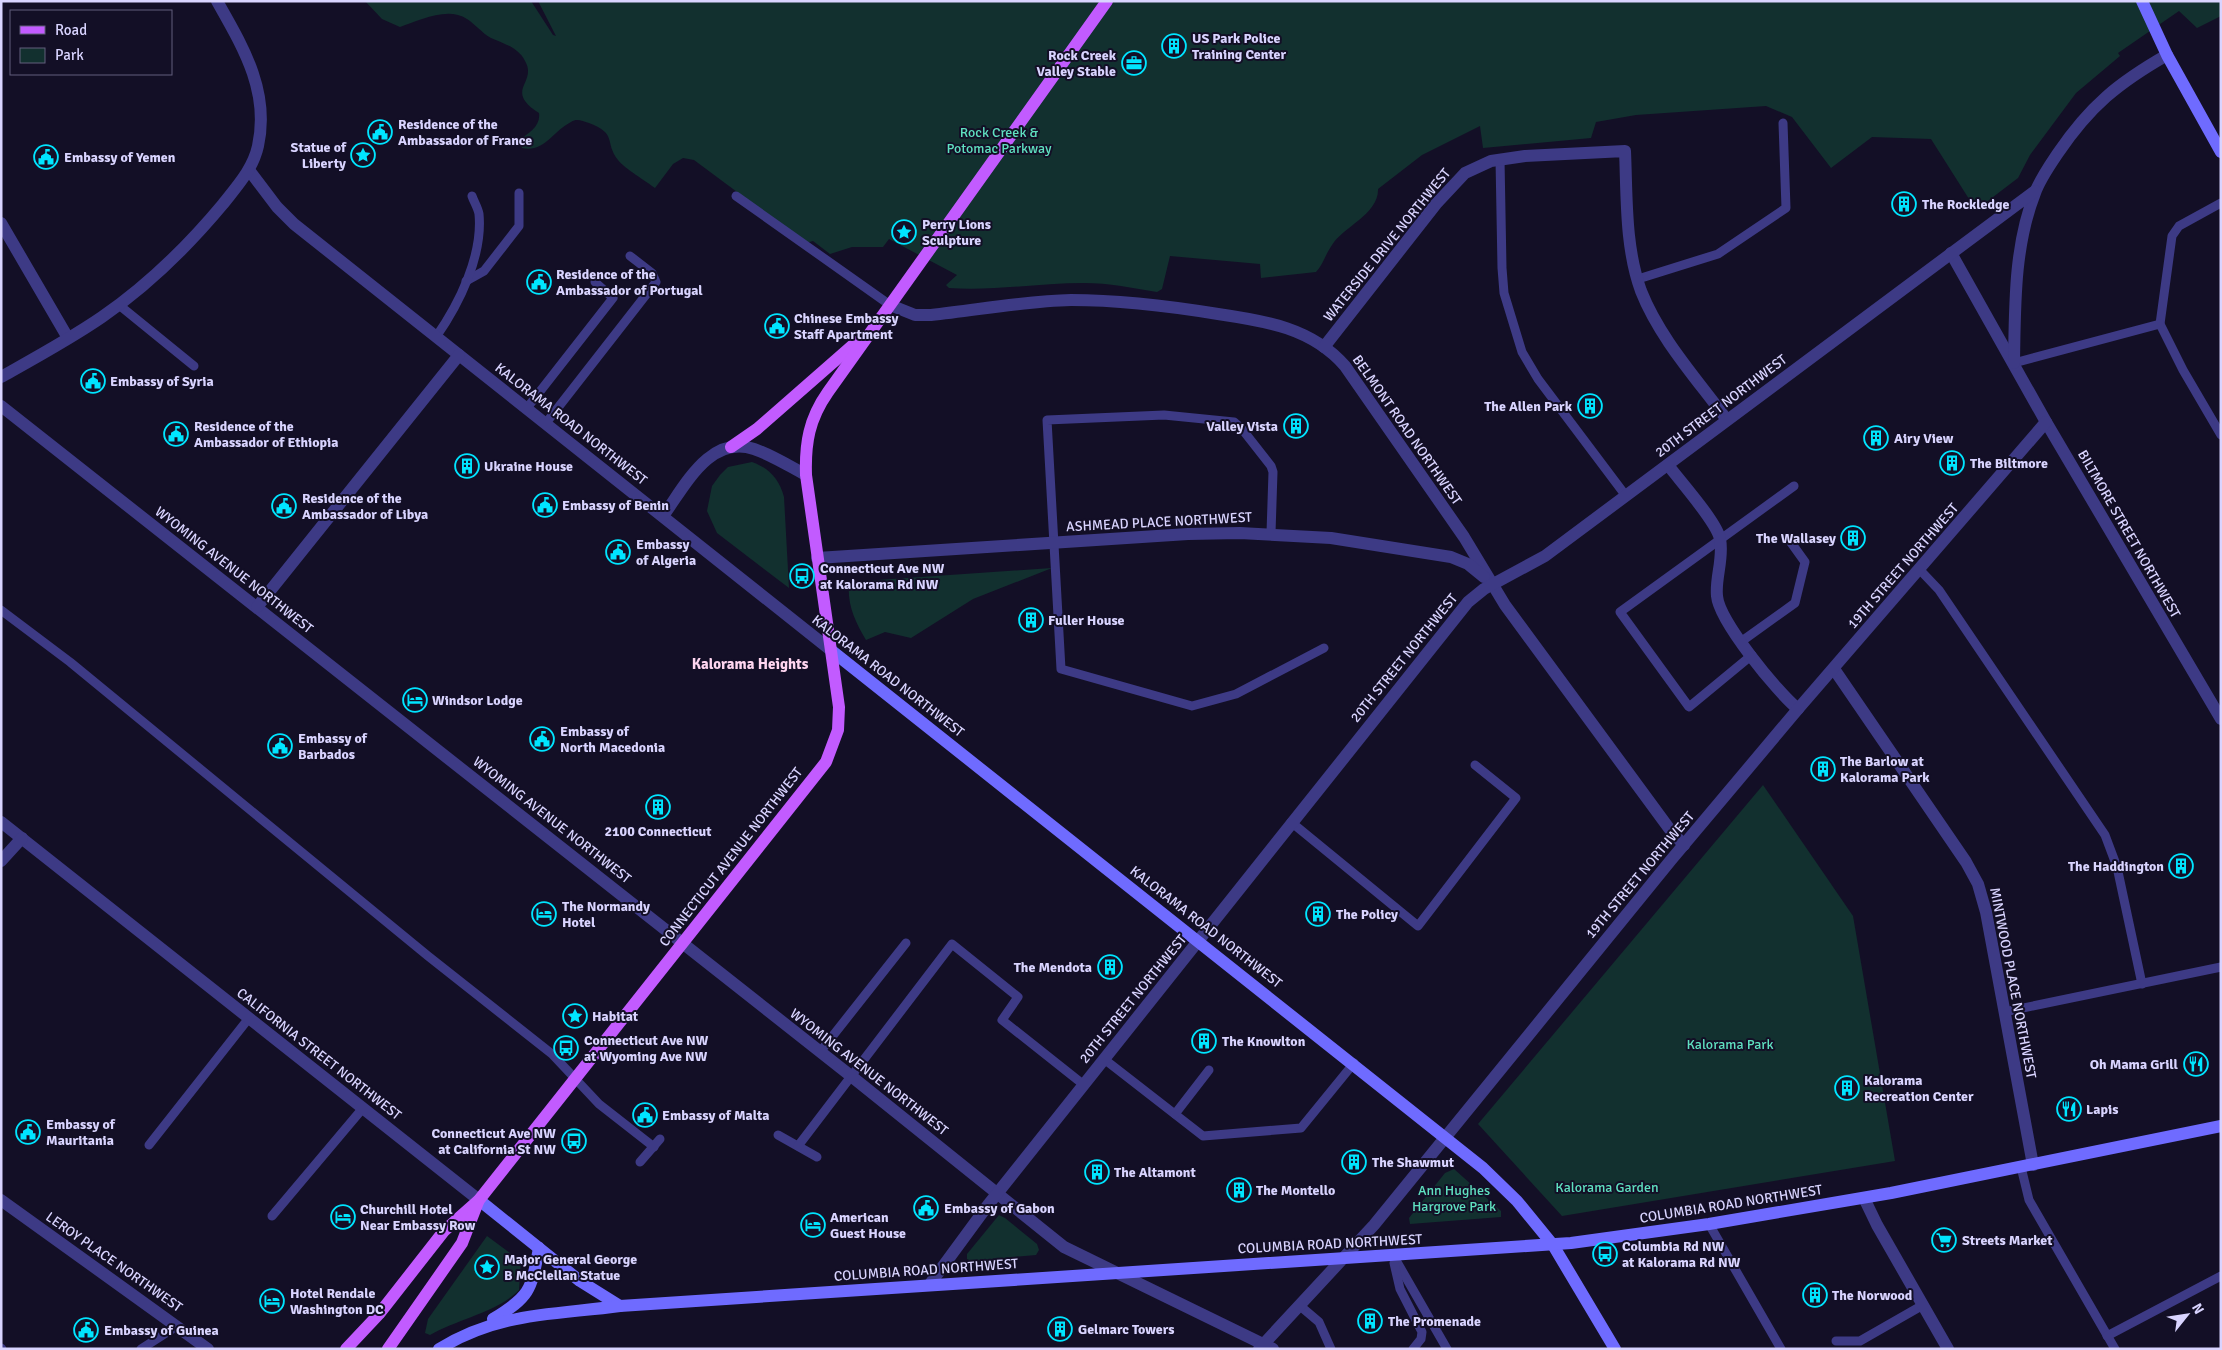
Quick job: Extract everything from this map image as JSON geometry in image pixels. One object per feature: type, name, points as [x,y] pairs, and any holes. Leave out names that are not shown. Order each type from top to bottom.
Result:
[{"type":"main road","name":"CONNECTICUT AVENUE NORTHWEST","points":[[346,1349],[359,1336],[444,1231],[479,1200],[819,771],[831,751],[838,730],[839,713],[832,651],[806,475],[807,438],[816,412],[1107,1]]},
{"type":"main road","points":[[2143,5],[2167,55],[2221,152]]},
{"type":"main road","points":[[731,446],[757,429],[878,324]]},
{"type":"main road","name":"KALORAMA ROAD NORTHWEST","points":[[832,651],[1446,1136],[1499,1182],[1553,1245],[1615,1349]]},
{"type":"main road","name":"COLUMBIA ROAD NORTHWEST","points":[[439,1349],[478,1328],[519,1317],[620,1306],[930,1284],[1117,1274],[1345,1257],[1553,1245],[1709,1224],[1864,1198],[2221,1126]]},
{"type":"main road","name":"CONNECTICUT AVENUE NORTHWEST","points":[[388,1349],[462,1243],[479,1200]]},
{"type":"main road","name":"CALIFORNIA STREET NORTHWEST","points":[[479,1200],[580,1282],[620,1306]]},
{"type":"main road","points":[[478,1328],[525,1297],[532,1283],[539,1248]]},
{"type":"main road","points":[[352,1349],[359,1336]]},
{"type":"street","points":[[1,377],[68,338],[119,304],[184,246],[217,211],[248,170],[258,146],[260,118],[258,89],[245,51],[217,1]]},
{"type":"street","points":[[2014,363],[2020,255],[2035,191],[2065,143],[2092,109],[2126,79],[2167,55]]},
{"type":"street","name":"WATERSIDE DRIVE NORTHWEST","points":[[1324,347],[1454,182],[1472,169],[1500,159],[1538,154],[1625,152],[1630,238],[1638,278]]},
{"type":"street","name":"KALORAMA ROAD NORTHWEST","points":[[248,170],[269,197],[294,224],[832,651]]},
{"type":"street","name":"20TH STREET NORTHWEST","points":[[930,1284],[998,1193],[1460,610],[1476,595],[1492,585],[1536,563],[2035,191]]},
{"type":"street","points":[[1,223],[68,338]]},
{"type":"street","name":"BILTMORE STREET NORTHWEST","points":[[1951,253],[2046,422],[2221,719]]},
{"type":"street","points":[[1638,278],[1647,303],[1664,334],[1727,420]]},
{"type":"street","name":"BELMONT ROAD NORTHWEST","points":[[890,305],[915,315],[931,315],[1069,300],[1142,303],[1268,322],[1293,329],[1324,347],[1345,366],[1464,537],[1505,605],[1671,831],[1684,845]]},
{"type":"street","points":[[257,607],[459,355]]},
{"type":"street","name":"WYOMING AVENUE NORTHWEST","points":[[1,406],[683,943],[1064,1247],[1265,1347]]},
{"type":"street","name":"19TH STREET NORTHWEST","points":[[1265,1347],[1299,1305],[1374,1225],[1684,845],[1798,709],[2046,422]]},
{"type":"street","points":[[662,516],[707,459],[722,449],[731,446],[753,449],[806,475]]},
{"type":"street","points":[[1668,465],[1716,529],[1720,540],[1716,591],[1718,605],[1783,696],[1798,709]]},
{"type":"street","name":"ASHMEAD PLACE NORTHWEST","points":[[817,558],[1188,534],[1271,533],[1331,538],[1451,557],[1468,564],[1492,585]]},
{"type":"street","name":"MINTWOOD PLACE NORTHWEST","points":[[1834,669],[1972,873],[1986,912],[2004,1012],[2027,1166]]},
{"type":"street","name":"CALIFORNIA STREET NORTHWEST","points":[[1,822],[479,1200]]},
{"type":"street","points":[[1,861],[22,838]]},
{"type":"street","points":[[1864,1198],[1948,1349]]},
{"type":"street","name":"LEROY PLACE NORTHWEST","points":[[1,1200],[208,1349]]},
{"type":"lane","points":[[1638,278],[1718,254],[1786,208],[1783,123]]},
{"type":"lane","points":[[1500,159],[1504,293],[1522,352],[1538,379],[1626,496]]},
{"type":"lane","points":[[466,281],[484,271],[519,226],[519,193]]},
{"type":"lane","points":[[436,336],[456,308],[478,240],[479,213],[472,196]]},
{"type":"lane","points":[[736,196],[890,305]]},
{"type":"lane","points":[[2221,203],[2179,226],[2172,236],[2160,324],[2183,370],[2221,436]]},
{"type":"lane","points":[[546,423],[656,282],[652,273],[630,256]]},
{"type":"lane","points":[[527,408],[612,298],[595,282]]},
{"type":"lane","points":[[119,304],[194,366]]},
{"type":"lane","points":[[2014,363],[2160,324]]},
{"type":"lane","points":[[1271,533],[1273,472],[1271,466],[1242,429],[1229,421],[1150,415],[1047,420],[1061,669],[1192,706],[1236,694],[1324,648]]},
{"type":"lane","points":[[1752,655],[1689,707],[1620,612],[1794,486]]},
{"type":"lane","points":[[1742,641],[1795,603],[1805,562],[1787,537]]},
{"type":"lane","points":[[1920,570],[1939,590],[2105,835],[2117,867],[2142,984]]},
{"type":"lane","points":[[1,610],[70,662],[428,956],[552,1054],[599,1104],[654,1147]]},
{"type":"lane","points":[[1291,822],[1418,926],[1516,798],[1475,765]]},
{"type":"lane","points":[[820,1052],[906,943]]},
{"type":"lane","points":[[798,1146],[952,944],[1018,998],[1002,1020],[1084,1085]]},
{"type":"lane","points":[[2004,1012],[2221,967]]},
{"type":"lane","points":[[149,1146],[250,1018]]},
{"type":"lane","points":[[1104,1059],[1204,1136],[1301,1128],[1354,1063]]},
{"type":"lane","points":[[1175,1114],[1209,1070]]},
{"type":"lane","points":[[272,1216],[362,1108]]},
{"type":"lane","points":[[778,1136],[817,1157]]},
{"type":"lane","points":[[640,1162],[660,1140]]},
{"type":"lane","points":[[2027,1166],[2029,1200],[2115,1349]]},
{"type":"lane","points":[[1709,1224],[1782,1349]]},
{"type":"lane","points":[[1393,1255],[1400,1289],[1422,1332],[1421,1338],[1413,1349]]},
{"type":"lane","points":[[1393,1255],[1448,1349]]},
{"type":"lane","points":[[2107,1336],[2221,1276]]},
{"type":"lane","points":[[1299,1305],[1319,1322],[1332,1349]]},
{"type":"lane","points":[[1836,1341],[1860,1341],[1923,1305]]},
{"type":"lane","points":[[141,1349],[177,1326]]},
{"type":"green space","name":"Rock Creek & Potomac Parkway","points":[[365,1],[531,1],[553,35],[556,36],[538,1],[2221,1],[2221,16],[2197,28],[2179,11],[2118,53],[2120,56],[2076,93],[2030,155],[2018,178],[1976,210],[1931,139],[1872,137],[1831,168],[1792,117],[1766,106],[1636,115],[1596,122],[1591,138],[1483,148],[1480,126],[1422,155],[1378,189],[1377,198],[1373,206],[1337,238],[1316,272],[1261,278],[1260,264],[1170,256],[1162,289],[1157,292],[1093,283],[966,289],[949,288],[946,285],[957,275],[889,239],[883,247],[852,247],[830,254],[813,241],[806,243],[694,160],[683,158],[673,164],[655,188],[621,164],[614,154],[604,131],[580,120],[573,121],[536,147],[530,149],[522,148],[519,140],[536,125],[539,113],[523,98],[522,92],[528,75],[528,69],[519,52],[491,38],[470,21],[459,15],[442,14],[424,18],[400,27],[382,19]]},
{"type":"green space","points":[[752,462],[763,467],[772,475],[784,497],[789,588],[717,533],[707,511],[712,486],[720,475],[728,467]]},
{"type":"green space","points":[[1052,568],[973,599],[911,638],[885,632],[866,640],[855,619],[849,598],[849,582]]},
{"type":"green space","name":"Kalorama Park","points":[[1763,785],[1853,916],[1895,1161],[1562,1216],[1478,1124]]},
{"type":"green space","name":"Ann Hughes Hargrove Park","points":[[1454,1169],[1501,1211],[1501,1217],[1410,1224],[1409,1218],[1445,1173]]},
{"type":"green space","points":[[999,1215],[1037,1244],[1039,1250],[1036,1255],[971,1261],[967,1259],[967,1254]]},
{"type":"green space","points":[[487,1236],[521,1261],[519,1290],[510,1298],[489,1310],[430,1335],[425,1333],[428,1319]]},
{"type":"place","name":"US Park Police Training Center","points":[[1174,46]]},
{"type":"place","name":"Rock Creek Valley Stable","points":[[1134,63]]},
{"type":"place","name":"Residence of the Ambassador of France","points":[[380,132]]},
{"type":"place","name":"Statue of Liberty","points":[[363,155]]},
{"type":"place","name":"Embassy of Yemen","points":[[46,157]]},
{"type":"place","name":"The Rockledge","points":[[1904,204]]},
{"type":"place","name":"Perry Lions Sculpture","points":[[904,232]]},
{"type":"place","name":"Residence of the Ambassador of Portugal","points":[[539,282]]},
{"type":"place","name":"Chinese Embassy Staff Apartment","points":[[777,326]]},
{"type":"place","name":"Embassy of Syria","points":[[93,381]]},
{"type":"place","name":"The Allen Park","points":[[1590,406]]},
{"type":"place","name":"Valley Vista","points":[[1296,426]]},
{"type":"place","name":"Residence of the Ambassador of Ethiopia","points":[[176,434]]},
{"type":"place","name":"Airy View","points":[[1876,438]]},
{"type":"place","name":"The Biltmore","points":[[1952,463]]},
{"type":"place","name":"Ukraine House","points":[[467,466]]},
{"type":"place","name":"Embassy of Benin","points":[[545,505]]},
{"type":"place","name":"Residence of the Ambassador of Libya","points":[[284,506]]},
{"type":"place","name":"The Wallasey","points":[[1853,538]]},
{"type":"place","name":"Embassy of Algeria","points":[[618,552]]},
{"type":"place","name":"Connecticut Ave NW at Kalorama Rd NW","points":[[802,576]]},
{"type":"place","name":"Fuller House","points":[[1031,620]]},
{"type":"place","name":"Windsor Lodge","points":[[415,700]]},
{"type":"place","name":"Embassy of North Macedonia","points":[[542,739]]},
{"type":"place","name":"Embassy of Barbados","points":[[280,746]]},
{"type":"place","name":"The Barlow at Kalorama Park","points":[[1823,769]]},
{"type":"place","name":"2100 Connecticut","points":[[658,807]]},
{"type":"place","name":"The Haddington","points":[[2181,866]]},
{"type":"place","name":"The Normandy Hotel","points":[[544,914]]},
{"type":"place","name":"The Policy","points":[[1318,914]]},
{"type":"place","name":"The Mendota","points":[[1110,967]]},
{"type":"place","name":"Habitat","points":[[575,1016]]},
{"type":"place","name":"The Knowlton","points":[[1204,1041]]},
{"type":"place","name":"Connecticut Ave NW at Wyoming Ave NW","points":[[566,1048]]},
{"type":"place","name":"Oh Mama Grill","points":[[2196,1064]]},
{"type":"place","name":"Kalorama Recreation Center","points":[[1847,1088]]},
{"type":"place","name":"Lapis","points":[[2069,1109]]},
{"type":"place","name":"Embassy of Malta","points":[[645,1115]]},
{"type":"place","name":"Embassy of Mauritania","points":[[28,1132]]},
{"type":"place","name":"Connecticut Ave NW at California St NW","points":[[574,1141]]},
{"type":"place","name":"The Shawmut","points":[[1354,1162]]},
{"type":"place","name":"The Altamont","points":[[1097,1172]]},
{"type":"place","name":"The Montello","points":[[1239,1190]]},
{"type":"place","name":"Embassy of Gabon","points":[[926,1208]]},
{"type":"place","name":"Churchill Hotel Near Embassy Row","points":[[343,1217]]},
{"type":"place","name":"American Guest House","points":[[813,1225]]},
{"type":"place","name":"Streets Market","points":[[1944,1240]]},
{"type":"place","name":"Columbia Rd NW at Kalorama Rd NW","points":[[1605,1254]]},
{"type":"place","name":"Major General George B McClellan Statue","points":[[487,1267]]},
{"type":"place","name":"The Norwood","points":[[1815,1295]]},
{"type":"place","name":"Hotel Rendale Washington DC","points":[[272,1301]]},
{"type":"place","name":"The Promenade","points":[[1370,1321]]},
{"type":"place","name":"Gelmarc Towers","points":[[1060,1329]]},
{"type":"place","name":"Embassy of Guinea","points":[[86,1330]]},
{"type":"district","name":"Kalorama Heights","points":[[750,664]]},
{"type":"park label","name":"Kalorama Garden","points":[[1607,1187]]}]
